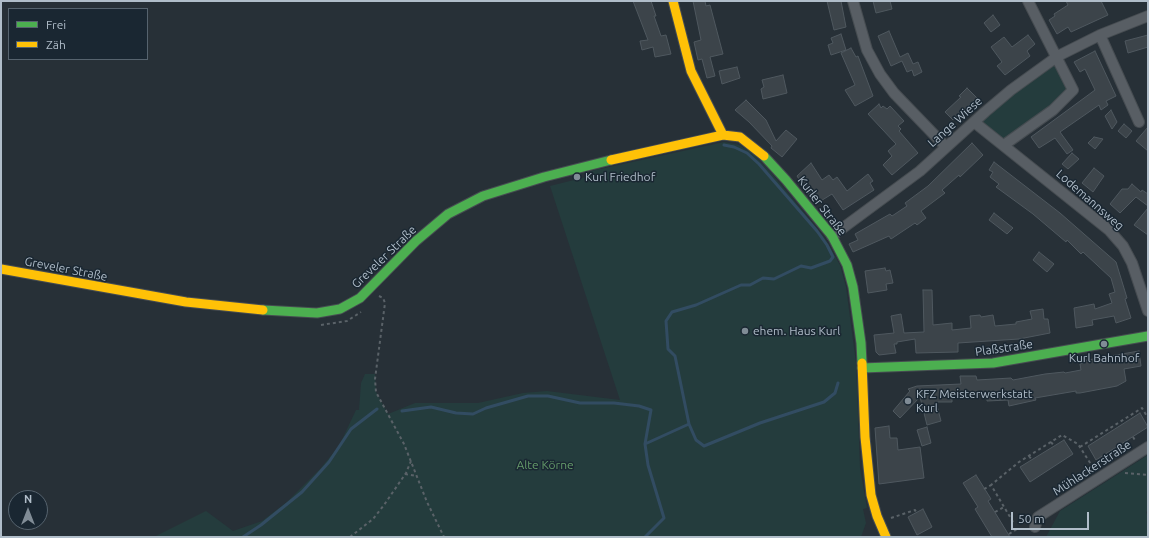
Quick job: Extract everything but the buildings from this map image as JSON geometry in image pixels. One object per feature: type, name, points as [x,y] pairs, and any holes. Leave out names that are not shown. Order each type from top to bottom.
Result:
[{"type":"street","points":[[673,1],[690,71],[723,135]]},
{"type":"street","points":[[853,1],[867,50],[880,74],[894,93],[946,147]]},
{"type":"street","points":[[1004,145],[1053,110],[1073,90],[1058,56],[1028,1]]},
{"type":"street","name":"Lange Wiese","points":[[832,236],[920,171],[1011,90],[1058,56],[1100,35],[1148,16]]},
{"type":"street","points":[[1100,35],[1139,122]]},
{"type":"street","name":"Lodemannsweg","points":[[974,122],[1109,230],[1123,246],[1132,263],[1148,311]]},
{"type":"street","name":"Kurler Straße","points":[[723,135],[740,137],[759,151],[786,180],[832,236],[847,265],[853,287],[861,343],[868,473],[871,495],[883,536]]},
{"type":"street","name":"Greveler Straße","points":[[1,269],[98,288],[186,302],[270,311],[317,313],[340,309],[365,294],[416,241],[448,214],[483,196],[575,168],[723,135]]},
{"type":"street","name":"Plaßstraße","points":[[862,368],[993,363],[1148,336]]},
{"type":"street","name":"Mühlackerstraße","points":[[1035,527],[1038,518],[1143,446]]},
{"type":"path","points":[[375,300],[384,291]]},
{"type":"path","points":[[365,294],[380,296],[383,298],[385,303],[375,379],[376,392],[404,444],[444,537]]},
{"type":"path","points":[[320,325],[346,321],[365,308]]},
{"type":"path","points":[[1080,447],[1142,408],[1148,418]]},
{"type":"path","points":[[984,489],[1029,456],[1062,435],[1080,447],[1095,471]]},
{"type":"path","points":[[1133,437],[1143,446]]},
{"type":"path","points":[[1051,442],[1054,446]]},
{"type":"path","points":[[1029,456],[1032,460]]},
{"type":"path","points":[[350,537],[372,519],[405,474],[411,461]]},
{"type":"path","points":[[1119,471],[1148,475]]},
{"type":"path","points":[[405,474],[417,476]]},
{"type":"path","points":[[991,485],[1013,522]]},
{"type":"path","points":[[995,512],[1004,507]]},
{"type":"path","points":[[888,519],[915,510],[916,512]]},
{"type":"path","points":[[1009,534],[1017,529]]},
{"type":"green space","points":[[1057,56],[1073,90],[1004,145],[974,122]]},
{"type":"green space","name":"Alte Körne","points":[[724,142],[739,145],[752,153],[768,169],[824,237],[840,265],[846,287],[856,363],[860,468],[867,508],[863,509],[866,523],[861,537],[154,537],[206,511],[233,531],[262,521],[287,502],[320,469],[339,446],[356,410],[359,410],[361,383],[365,374],[375,374],[376,392],[388,414],[415,403],[478,403],[523,393],[547,391],[620,400],[550,186],[586,177],[591,171]]},
{"type":"green space","points":[[1148,455],[1148,511],[1146,512],[1148,517],[1148,537],[1046,537],[1060,511]]},
{"type":"waterway","points":[[724,145],[734,147],[747,153],[759,164],[817,231],[833,257],[830,261],[811,268],[801,266],[774,279],[763,278],[750,285],[741,285],[696,305],[672,312],[666,321],[668,349],[675,356],[689,424],[696,440],[704,446],[760,423],[824,402],[835,393],[838,383]]},
{"type":"waterway","points":[[402,411],[431,407],[456,413],[473,414],[486,408],[528,396],[548,396],[580,403],[614,403],[639,406],[651,410],[645,444],[648,465],[664,518],[645,537]]},
{"type":"waterway","points":[[243,537],[261,525],[302,492],[329,462],[351,429],[377,409]]},
{"type":"waterway","points":[[645,444],[689,424]]},
{"type":"traffic: fast","points":[[764,156],[786,180],[832,236],[847,265],[853,287],[861,343],[862,363]]},
{"type":"traffic: fast","points":[[263,310],[317,313],[340,309],[360,298],[416,241],[448,214],[483,196],[544,177],[611,160]]},
{"type":"traffic: fast","points":[[862,368],[993,363],[1148,336]]},
{"type":"traffic: slow","points":[[673,1],[691,71],[723,135]]},
{"type":"traffic: slow","points":[[611,160],[723,135],[740,137],[764,156]]},
{"type":"traffic: slow","points":[[1,269],[186,302],[263,310]]},
{"type":"traffic: slow","points":[[862,363],[865,437],[871,495],[877,516],[886,537]]},
{"type":"place","name":"Kurl Friedhof","points":[[577,177]]},
{"type":"place","name":"ehem. Haus Kurl","points":[[745,331]]},
{"type":"place","name":"Kurl Bahnhof","points":[[1104,344]]},
{"type":"place","name":"KFZ Meisterwerkstatt Kurl","points":[[908,401]]}]
